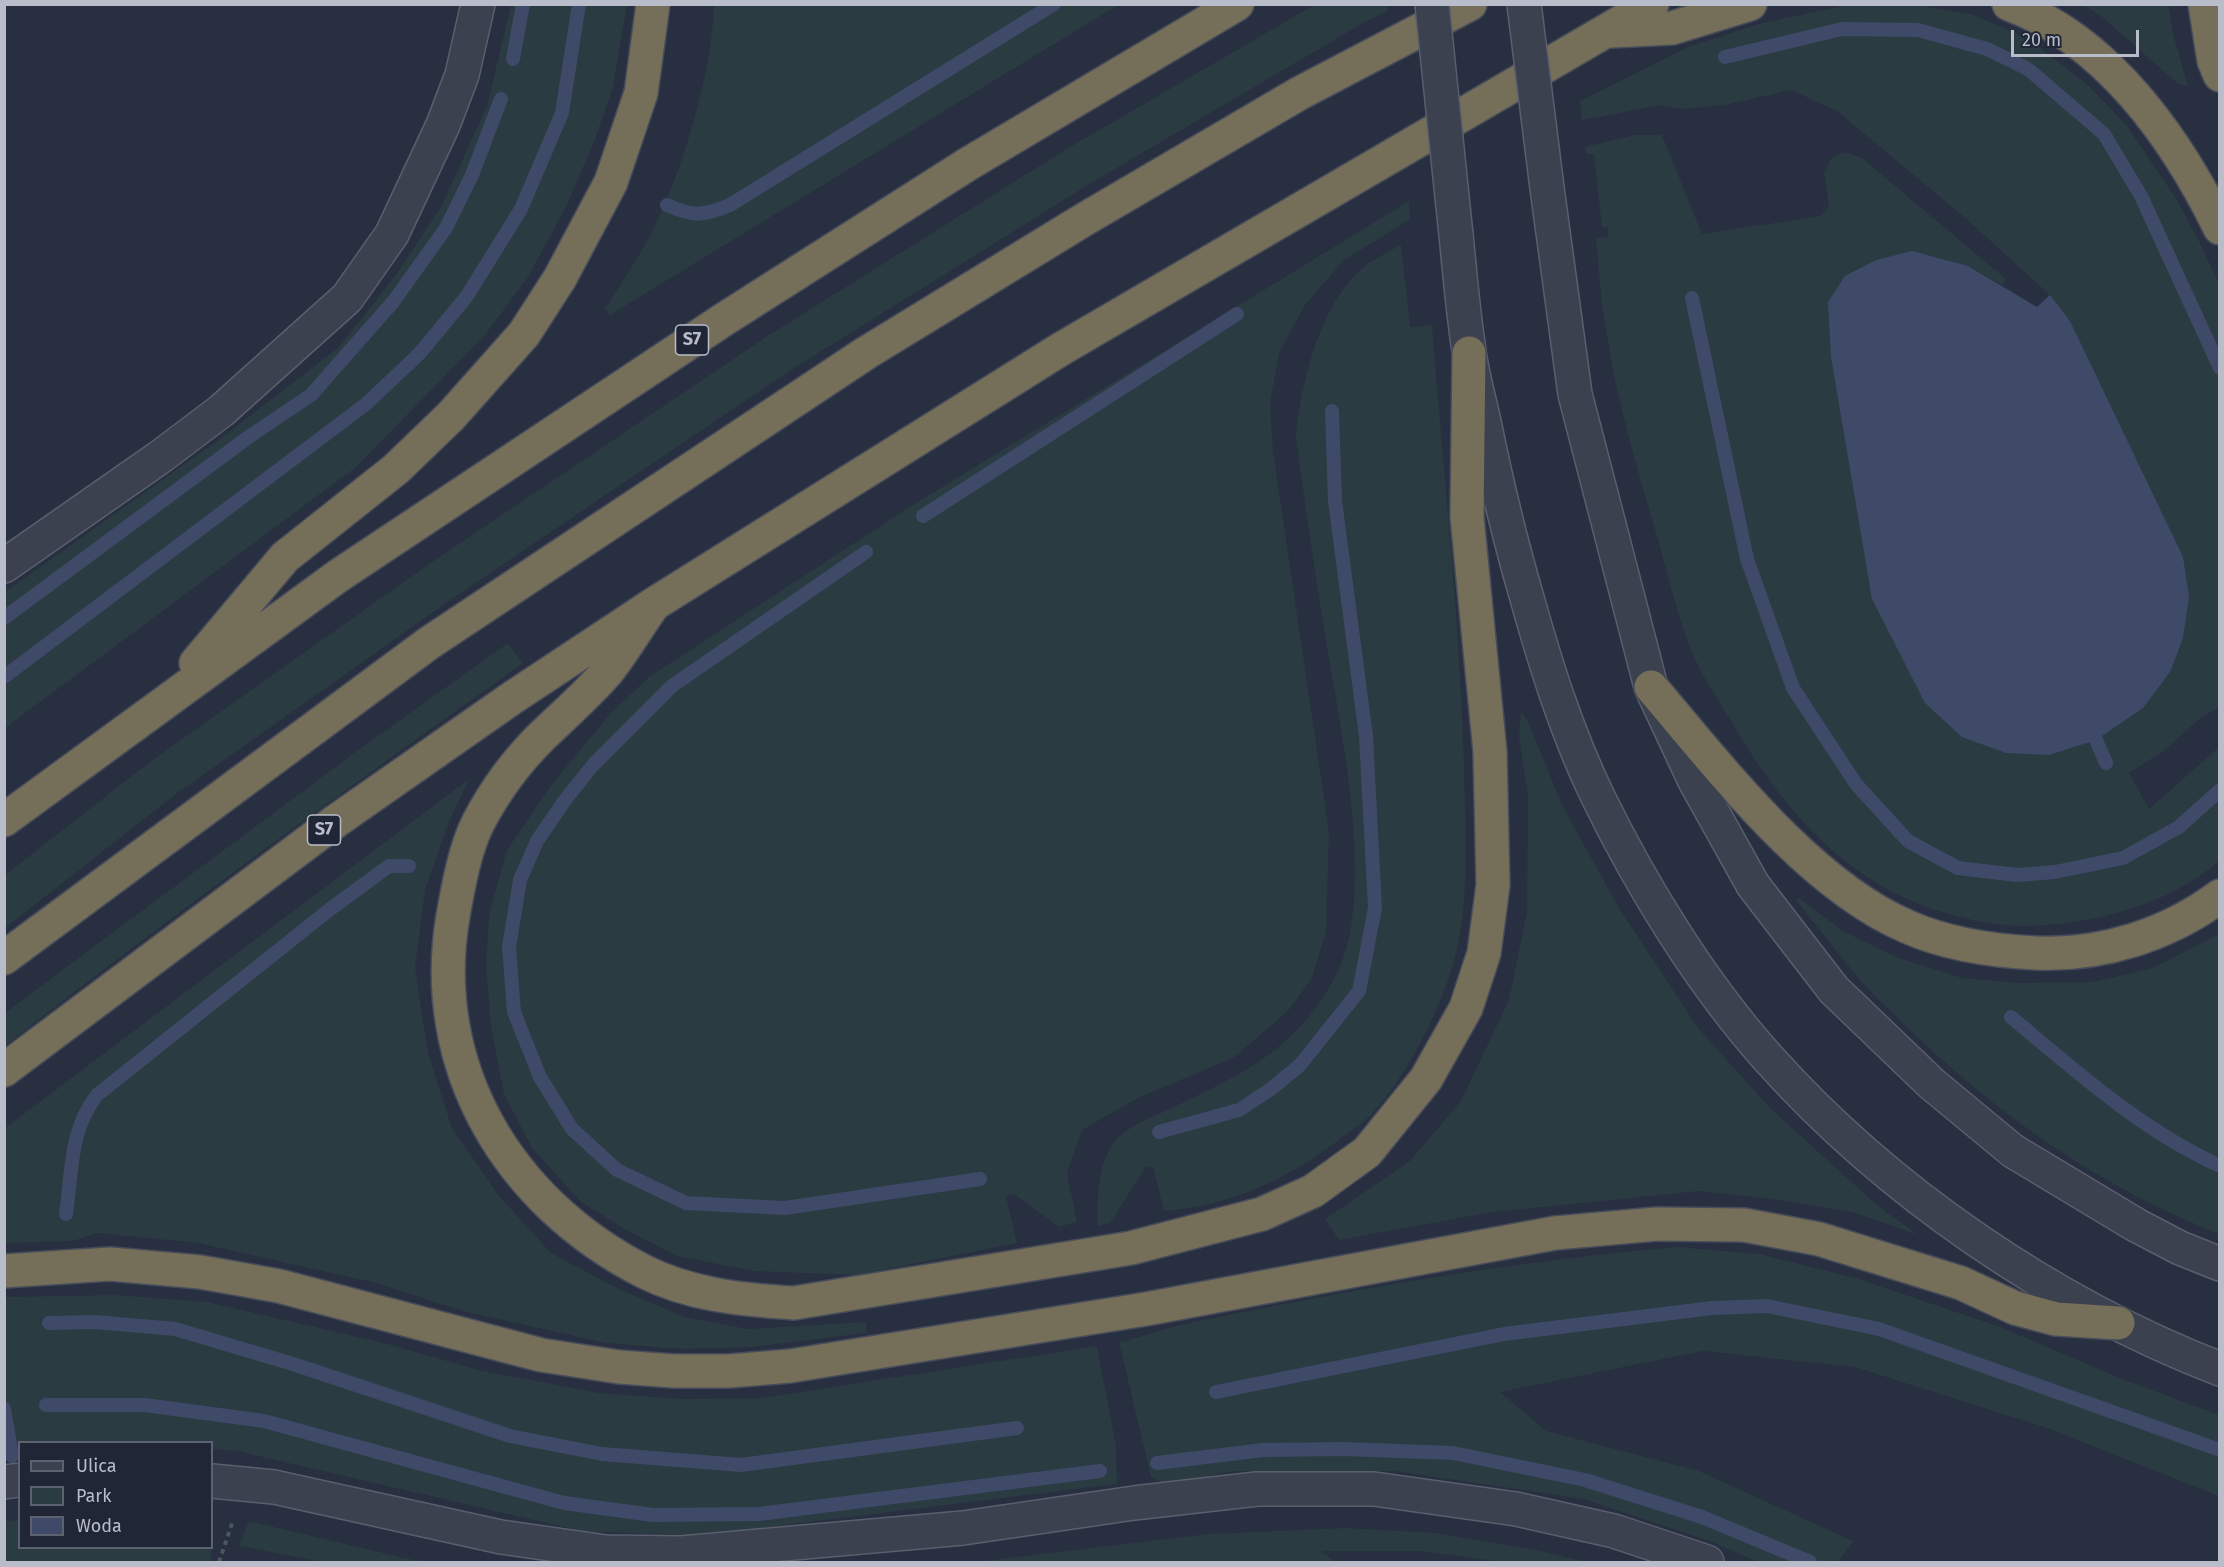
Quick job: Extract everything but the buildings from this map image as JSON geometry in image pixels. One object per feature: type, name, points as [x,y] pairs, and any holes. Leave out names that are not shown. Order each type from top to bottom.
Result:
[{"type":"highway","points":[[164,702],[285,557],[396,469],[451,416],[524,334],[560,278],[611,182],[641,93],[653,4]]},
{"type":"highway","name":"S7","points":[[4,820],[338,576],[723,320],[968,164],[1237,4]]},
{"type":"highway","points":[[4,958],[429,643],[866,353],[1085,219],[1300,93],[1470,4]]},
{"type":"highway","name":"S7","points":[[4,1070],[336,821],[512,698],[654,604],[1061,349],[1652,4]]},
{"type":"highway","points":[[1604,32],[1672,28],[1750,4]]},
{"type":"highway","points":[[2009,4],[2023,9],[2074,40],[2108,68],[2168,138],[2220,228]]},
{"type":"highway","points":[[2205,4],[2214,62],[2220,75]]},
{"type":"highway","points":[[654,604],[607,672],[538,740],[507,777],[477,824],[459,887],[447,953],[448,1005],[457,1045],[479,1112],[518,1170],[578,1230],[645,1272],[686,1287],[738,1300],[794,1304],[1131,1248],[1262,1214],[1313,1191],[1367,1152],[1426,1078],[1466,1008],[1484,953],[1493,885],[1490,774],[1467,517],[1469,353]]},
{"type":"highway","points":[[1651,687],[1758,812],[1826,874],[1868,907],[1908,928],[1991,951],[2062,954],[2113,945],[2152,934],[2220,896]]},
{"type":"highway","points":[[4,1271],[110,1264],[200,1272],[279,1287],[541,1354],[619,1367],[674,1371],[729,1371],[790,1366],[1135,1311],[1555,1233],[1657,1224],[1744,1225],[1819,1239],[1961,1283],[2015,1308],[2056,1319],[2118,1323]]},
{"type":"street","points":[[4,566],[160,457],[212,417],[347,298],[392,234],[443,125],[462,75],[478,4]]},
{"type":"street","points":[[1432,4],[1469,353],[1504,518],[1551,685],[1597,795],[1646,888],[1711,985],[1768,1058],[1831,1120],[1919,1198],[2017,1266],[2118,1323],[2220,1369]]},
{"type":"street","points":[[1524,4],[1575,394],[1651,687],[1695,781],[1753,885],[1834,990],[1932,1084],[2013,1151],[2136,1225],[2180,1248],[2220,1264]]},
{"type":"street","points":[[213,1481],[274,1487],[501,1537],[606,1552],[681,1553],[963,1528],[1134,1503],[1257,1489],[1374,1489],[1516,1509],[1614,1532],[1707,1563]]},
{"type":"path","points":[[219,1563],[228,1539]]},
{"type":"green space","points":[[714,4],[1118,5],[610,315],[605,309],[651,234],[663,210],[684,153],[708,60]]},
{"type":"green space","points":[[1316,4],[1387,5],[1388,11],[1365,22],[1091,183],[788,372],[456,596],[176,794],[5,928],[5,875],[151,761],[432,562],[766,337],[1070,147]]},
{"type":"green space","points":[[511,5],[627,5],[613,87],[594,142],[565,209],[528,277],[485,335],[355,468],[5,728],[5,592],[220,439],[339,347],[398,272],[442,205],[487,106]]},
{"type":"green space","points":[[1848,5],[1916,5],[1971,14],[2027,38],[2087,84],[2127,126],[2175,197],[2219,284],[2219,707],[2198,720],[2164,751],[2129,773],[2149,809],[2219,747],[2219,861],[2178,889],[2131,909],[2081,921],[2031,926],[2002,925],[1956,916],[1917,903],[1882,886],[1850,865],[1821,840],[1795,813],[1771,782],[1704,678],[1678,613],[1617,388],[1603,311],[1596,238],[1608,237],[1608,228],[1602,227],[1594,154],[1586,154],[1585,147],[1634,135],[1662,135],[1702,234],[1821,216],[1829,207],[1824,173],[1832,157],[1845,152],[1862,158],[2006,279],[2002,285],[1968,266],[1876,260],[2070,321],[2050,295],[1964,217],[1837,111],[1791,90],[1725,105],[1683,109],[1660,105],[1582,120],[1580,101],[1688,47],[1762,23]]},
{"type":"green space","points":[[2083,5],[2168,5],[2174,37],[2188,86],[2178,84],[2101,16]]},
{"type":"green space","points":[[1409,201],[1410,219],[1343,261],[1305,305],[1279,353],[1270,403],[1273,451],[1329,832],[1326,932],[1312,978],[1288,1011],[1233,1058],[1140,1097],[1082,1130],[1067,1173],[1077,1222],[1059,1227],[1014,1194],[1006,1196],[1017,1243],[857,1275],[753,1271],[677,1256],[626,1230],[580,1201],[532,1148],[504,1094],[491,1027],[486,966],[489,914],[507,850],[552,784],[611,713],[649,677],[908,508]]},
{"type":"green space","points":[[1401,245],[1410,327],[1432,325],[1455,600],[1462,711],[1466,855],[1462,922],[1453,965],[1436,1011],[1412,1058],[1384,1099],[1361,1124],[1283,1176],[1237,1196],[1189,1208],[1164,1211],[1153,1167],[1146,1167],[1110,1223],[1098,1226],[1100,1178],[1107,1154],[1113,1144],[1127,1130],[1141,1122],[1248,1069],[1287,1040],[1320,1002],[1335,977],[1348,943],[1354,902],[1355,857],[1352,809],[1296,438],[1308,368],[1326,319],[1352,278],[1369,263]]},
{"type":"green space","points":[[508,643],[523,663],[197,899],[5,1046],[5,1013],[350,756]]},
{"type":"green space","points":[[1521,712],[1528,721],[1562,805],[1619,908],[1698,1028],[1771,1109],[1878,1206],[1918,1235],[1853,1212],[1772,1199],[1699,1191],[1493,1212],[1339,1240],[1325,1219],[1410,1161],[1461,1101],[1509,1000],[1527,911],[1528,796],[1519,737]]},
{"type":"green space","points":[[469,779],[449,822],[425,890],[415,968],[428,1053],[452,1128],[499,1196],[551,1253],[617,1288],[685,1317],[748,1329],[866,1322],[866,1333],[752,1347],[681,1349],[606,1343],[463,1311],[376,1283],[198,1243],[97,1233],[73,1241],[5,1243],[5,1128]]},
{"type":"green space","points":[[1799,898],[1843,931],[1896,957],[1962,978],[2019,983],[2093,982],[2153,968],[2219,934],[2219,1234],[2134,1195],[2093,1171],[2014,1119],[1977,1090],[1867,988],[1796,900]]},
{"type":"green space","points":[[1677,1247],[1759,1254],[1859,1279],[2000,1327],[2125,1380],[2219,1415],[2219,1496],[2047,1428],[1855,1367],[1703,1351],[1500,1392],[1546,1431],[1699,1471],[1853,1541],[1838,1562],[1758,1562],[1712,1542],[1584,1499],[1394,1471],[1233,1471],[1166,1484],[1151,1477],[1119,1342],[1177,1326],[1368,1288],[1553,1260]]},
{"type":"green space","points":[[115,1295],[207,1302],[384,1343],[483,1371],[599,1393],[683,1399],[762,1398],[1097,1346],[1116,1446],[1117,1484],[753,1529],[678,1535],[581,1531],[237,1451],[213,1449],[213,1441],[18,1441],[18,1455],[5,1457],[5,1297]]},
{"type":"green space","points":[[18,1520],[18,1549],[212,1549],[211,1562],[5,1562],[5,1521]]},
{"type":"green space","points":[[249,1521],[425,1562],[322,1562],[239,1546]]},
{"type":"green space","points":[[1346,1528],[1437,1533],[1540,1551],[1587,1562],[1502,1562],[1421,1551],[1322,1551],[1335,1562],[984,1561],[1208,1534]]},
{"type":"water","points":[[1912,251],[1968,266],[2037,307],[2050,295],[2070,321],[2183,557],[2189,597],[2183,638],[2170,672],[2143,708],[2096,740],[2049,755],[2006,753],[1962,737],[1925,703],[1872,599],[1831,357],[1828,302],[1845,276],[1876,260]]},
{"type":"waterway","points":[[513,59],[523,4]]},
{"type":"waterway","points":[[4,677],[366,404],[420,353],[467,296],[521,209],[562,113],[579,4]]},
{"type":"waterway","points":[[667,205],[684,212],[698,214],[730,205],[1054,4]]},
{"type":"waterway","points":[[1725,57],[1842,29],[1918,30],[1987,49],[2028,69],[2104,134],[2141,196],[2220,368]]},
{"type":"waterway","points":[[4,618],[250,436],[311,395],[393,302],[446,228],[472,175],[501,99]]},
{"type":"waterway","points":[[1692,298],[1747,559],[1793,688],[1856,784],[1908,841],[1958,868],[2017,875],[2055,872],[2123,858],[2179,827],[2220,790]]},
{"type":"waterway","points":[[923,516],[1237,314]]},
{"type":"waterway","points":[[1159,1132],[1239,1110],[1271,1089],[1300,1065],[1359,991],[1375,908],[1366,736],[1335,501],[1332,411]]},
{"type":"waterway","points":[[866,552],[672,686],[593,765],[565,800],[537,841],[520,880],[509,947],[514,1012],[540,1077],[572,1129],[617,1170],[686,1203],[785,1208],[980,1179]]},
{"type":"waterway","points":[[2096,740],[2106,763]]},
{"type":"waterway","points":[[66,1214],[77,1136],[88,1108],[97,1095],[329,910],[389,866],[409,866]]},
{"type":"waterway","points":[[2011,1017],[2085,1079],[2137,1118],[2191,1152],[2220,1166]]},
{"type":"waterway","points":[[1216,1392],[1504,1334],[1712,1308],[1767,1306],[1879,1329],[2220,1450]]},
{"type":"waterway","points":[[49,1323],[95,1322],[175,1329],[293,1364],[510,1436],[602,1454],[741,1465],[1017,1428]]},
{"type":"waterway","points":[[46,1405],[145,1405],[264,1421],[564,1503],[653,1515],[759,1514],[1100,1471]]},
{"type":"waterway","points":[[4,1409],[12,1456]]},
{"type":"waterway","points":[[1157,1463],[1263,1450],[1344,1449],[1453,1453],[1585,1480],[1702,1517],[1810,1562]]}]
